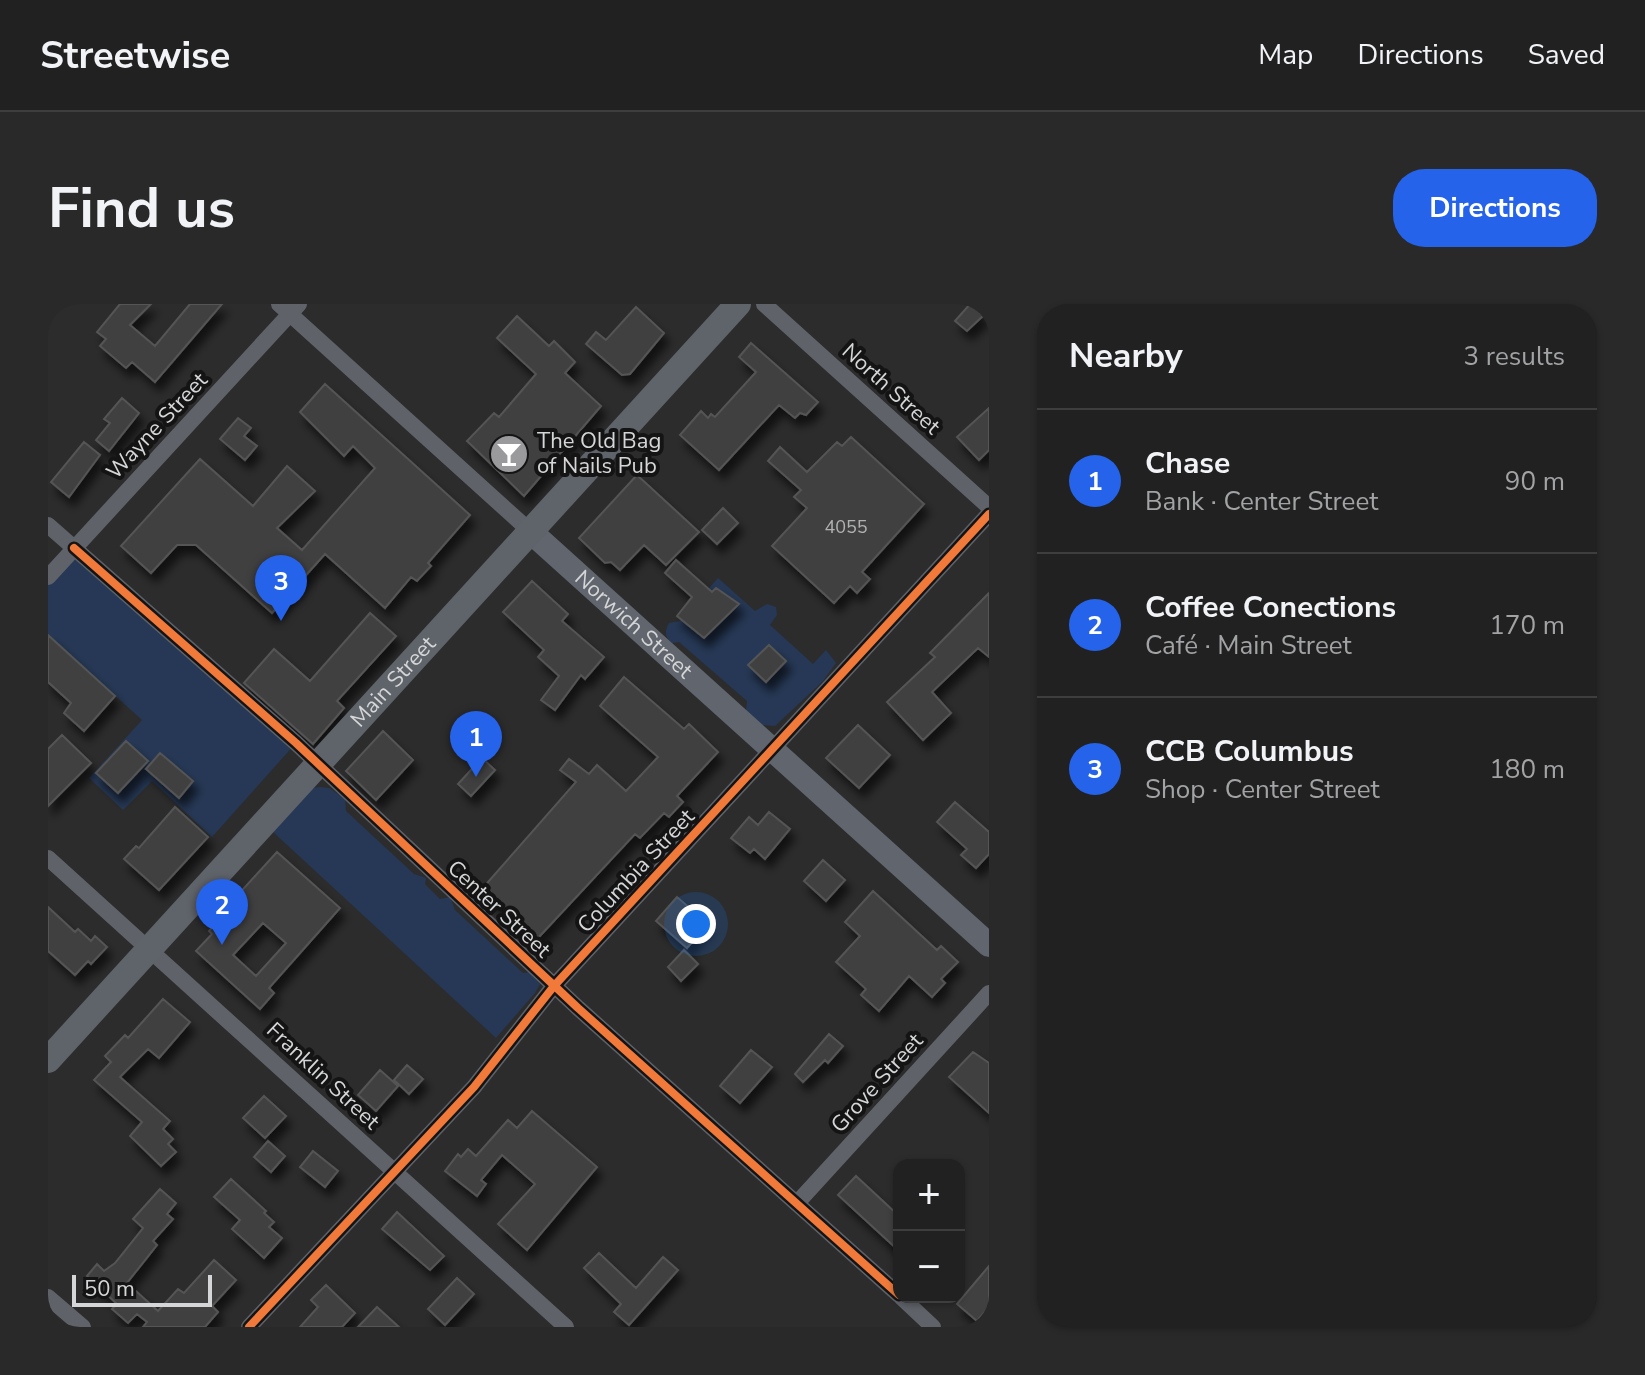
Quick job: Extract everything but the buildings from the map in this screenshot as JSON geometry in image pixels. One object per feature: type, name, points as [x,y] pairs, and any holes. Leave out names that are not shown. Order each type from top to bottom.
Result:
[{"type":"main road","name":"Main Street","points":[[48,1060],[738,304]]},
{"type":"main road","name":"Norwich Street","points":[[531,532],[989,945]]},
{"type":"street","name":"North Street","points":[[764,304],[989,507]]},
{"type":"street","name":"Norwich Street","points":[[290,307],[531,532]]},
{"type":"street","name":"Wayne Street","points":[[48,577],[290,307]]},
{"type":"street","name":"Columbia Street","points":[[249,1327],[474,1087],[554,986],[989,514]]},
{"type":"street","name":"Center Street","points":[[48,525],[319,764],[554,986],[893,1290]]},
{"type":"street","name":"Franklin Street","points":[[48,858],[566,1327]]},
{"type":"street","name":"Grove Street","points":[[798,1202],[989,993]]},
{"type":"street","points":[[48,1297],[83,1327]]},
{"type":"street","name":"Center Street","points":[[907,1303],[933,1327]]},
{"type":"shaded area","points":[[74,548],[296,743],[212,837],[152,781],[123,810],[89,778],[142,720],[48,635],[48,577]]},
{"type":"shaded area","points":[[718,578],[755,611],[767,604],[776,607],[777,615],[770,625],[813,664],[826,650],[836,663],[823,681],[775,726],[762,725],[746,711],[747,701],[679,642],[672,643],[667,636],[669,623],[680,621]]},
{"type":"shaded area","points":[[313,788],[329,788],[345,799],[346,811],[414,874],[426,878],[425,884],[440,899],[450,897],[455,910],[523,973],[532,972],[540,984],[496,1038],[272,831]]},
{"type":"cycle path","points":[[249,1327],[474,1087],[554,986],[989,514]]},
{"type":"cycle path","points":[[74,548],[296,743],[578,1008],[893,1290]]},
{"type":"place","name":"The Old Bag of Nails Pub","points":[[509,454]]},
{"type":"place","name":"CCB Columbus","points":[[281,621]]},
{"type":"place","name":"Chase","points":[[476,777]]},
{"type":"place","name":"Coffee Conections","points":[[222,945]]}]
